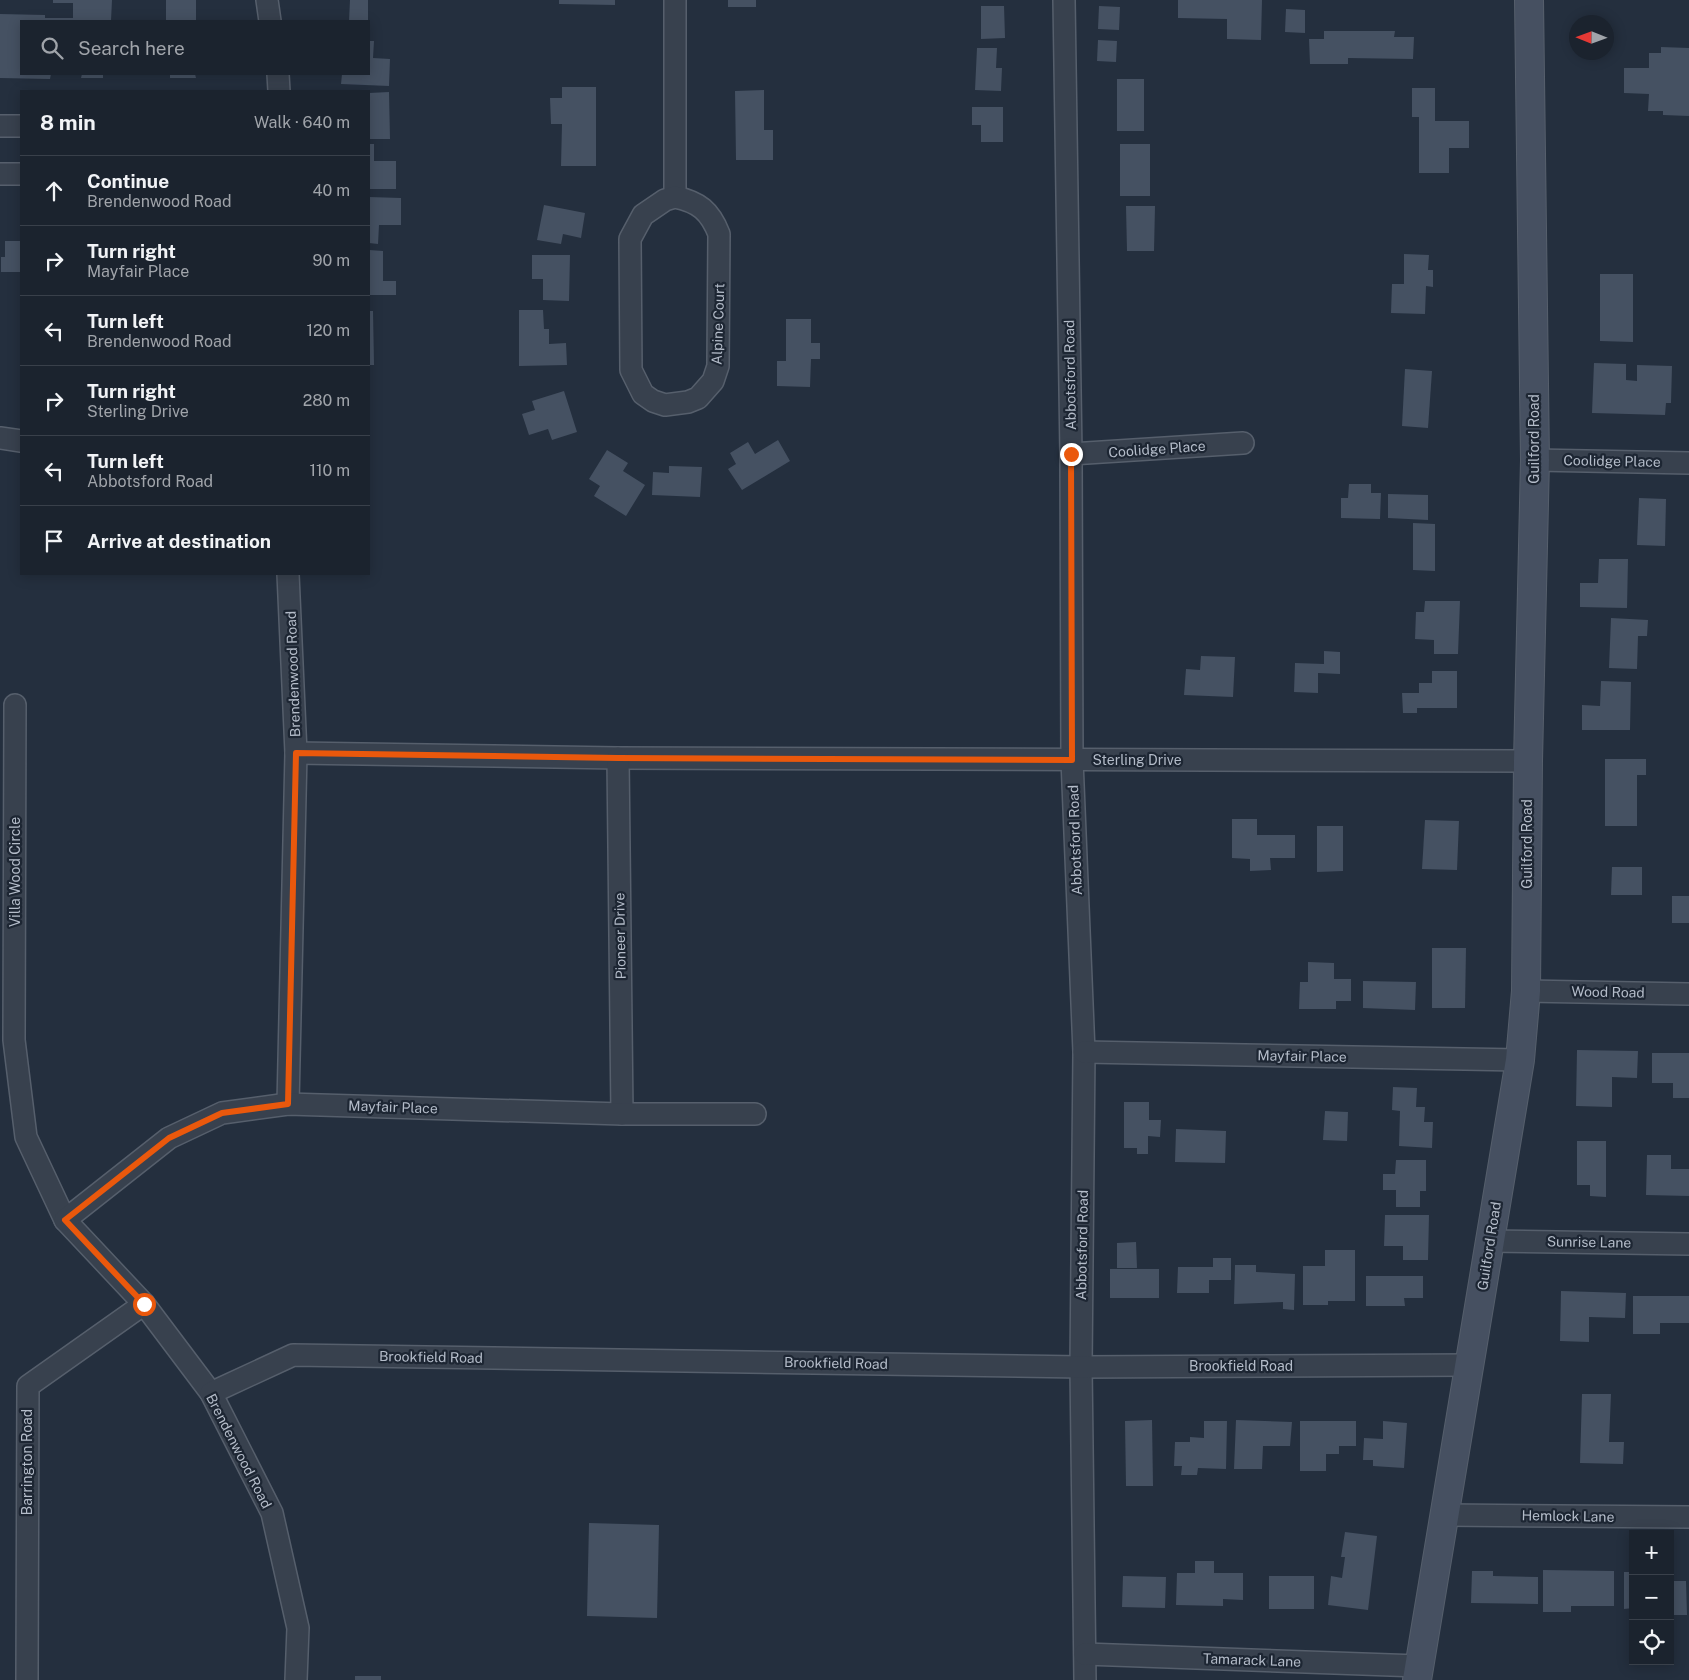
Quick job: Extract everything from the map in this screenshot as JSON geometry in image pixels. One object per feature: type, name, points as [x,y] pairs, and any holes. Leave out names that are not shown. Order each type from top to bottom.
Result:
[{"type":"street","points":[[267,0],[270,20]]},
{"type":"street","points":[[675,0],[675,197]]},
{"type":"street","name":"Abbotsford Road","points":[[1064,0],[1071,454],[1072,760],[1084,1052],[1081,1367],[1085,1680]]},
{"type":"street","name":"Guilford Road","points":[[1418,1673],[1446,1515],[1520,1060],[1526,991],[1528,761],[1535,460],[1529,0]]},
{"type":"street","points":[[278,75],[279,90]]},
{"type":"street","points":[[0,126],[20,126]]},
{"type":"street","points":[[0,174],[20,174]]},
{"type":"street","name":"Alpine Court","points":[[675,197],[698,204],[704,208],[715,222],[719,234],[718,366],[713,381],[698,398],[688,402],[665,404],[653,401],[643,394],[631,370],[630,239],[635,227],[644,215],[665,200],[675,197]]},
{"type":"street","points":[[0,438],[20,441]]},
{"type":"street","name":"Coolidge Place","points":[[1071,454],[1243,443]]},
{"type":"street","name":"Coolidge Place","points":[[1535,460],[1689,463]]},
{"type":"street","name":"Brendenwood Road","points":[[288,575],[296,753],[288,1104]]},
{"type":"street","name":"Villa Wood Circle","points":[[7,1040],[16,705]]},
{"type":"street","name":"Sterling Drive","points":[[296,753],[618,758],[1528,761]]},
{"type":"street","name":"Pioneer Drive","points":[[618,758],[622,1114]]},
{"type":"street","name":"Wood Road","points":[[1526,991],[1689,994]]},
{"type":"street","name":"Brendenwood Road","points":[[7,1040],[26,1137],[65,1220],[144,1304],[211,1393],[272,1513],[298,1628],[296,1680]]},
{"type":"street","name":"Mayfair Place","points":[[1084,1052],[1520,1060]]},
{"type":"street","name":"Mayfair Place","points":[[65,1220],[169,1138],[222,1113],[288,1104],[622,1114],[755,1114]]},
{"type":"street","name":"Sunrise Lane","points":[[1490,1241],[1689,1244]]},
{"type":"street","name":"Barrington Road","points":[[27,1680],[28,1386],[144,1304]]},
{"type":"street","name":"Brookfield Road","points":[[211,1393],[293,1355],[1081,1367],[1470,1365]]},
{"type":"street","name":"Hemlock Lane","points":[[1446,1515],[1689,1517]]},
{"type":"street","name":"Tamarack Lane","points":[[1086,1654],[1418,1673]]},
{"type":"building","points":[[53,0],[112,0],[111,20],[20,20],[20,75],[51,75],[50,79],[0,78],[0,14],[45,15],[45,18],[73,18],[73,3],[53,3]]},
{"type":"building","points":[[166,0],[196,0],[196,20],[166,20]]},
{"type":"building","points":[[350,0],[368,0],[368,20],[349,20]]},
{"type":"building","points":[[559,0],[615,0],[615,5],[559,4]]},
{"type":"building","points":[[728,0],[756,0],[756,7],[728,7]]},
{"type":"building","points":[[1178,0],[1262,0],[1261,40],[1227,39],[1227,19],[1178,18]]},
{"type":"building","points":[[981,6],[1004,6],[1005,38],[981,39]]},
{"type":"building","points":[[1099,6],[1120,7],[1119,30],[1098,29]]},
{"type":"building","points":[[1286,9],[1305,10],[1305,33],[1285,32]]},
{"type":"building","points":[[1324,31],[1395,31],[1394,37],[1414,37],[1413,59],[1348,58],[1348,64],[1310,64],[1309,39],[1324,39]]},
{"type":"building","points":[[1098,40],[1117,41],[1116,62],[1097,61]]},
{"type":"building","points":[[370,41],[374,41],[373,58],[390,59],[389,86],[341,84],[342,75],[370,75]]},
{"type":"building","points":[[1661,47],[1689,48],[1689,116],[1663,115],[1663,111],[1648,111],[1649,94],[1624,93],[1624,68],[1649,68],[1649,53],[1661,53]]},
{"type":"building","points":[[977,48],[997,48],[996,68],[1002,68],[1001,91],[975,90]]},
{"type":"building","points":[[82,75],[103,75],[103,78],[81,78]]},
{"type":"building","points":[[170,75],[195,75],[196,78],[170,78]]},
{"type":"building","points":[[1117,79],[1144,79],[1144,131],[1117,131]]},
{"type":"building","points":[[562,87],[596,87],[596,166],[561,166],[562,124],[551,124],[550,98],[562,98]]},
{"type":"building","points":[[1412,88],[1435,88],[1435,121],[1469,121],[1469,148],[1449,148],[1449,173],[1419,173],[1419,117],[1412,117]]},
{"type":"building","points":[[764,90],[764,130],[773,130],[773,160],[736,160],[735,91]]},
{"type":"building","points":[[389,92],[390,139],[370,139],[370,93]]},
{"type":"building","points":[[972,107],[1003,107],[1003,142],[981,142],[981,125],[972,125]]},
{"type":"building","points":[[370,144],[374,144],[374,161],[396,161],[396,189],[370,189]]},
{"type":"building","points":[[1120,144],[1150,144],[1150,196],[1120,196]]},
{"type":"building","points":[[370,197],[401,198],[401,225],[379,225],[378,244],[370,243]]},
{"type":"building","points":[[544,205],[585,213],[581,238],[563,234],[561,244],[537,240]]},
{"type":"building","points":[[1126,206],[1155,206],[1154,251],[1127,251]]},
{"type":"building","points":[[5,241],[20,241],[20,272],[1,272],[1,257],[5,257]]},
{"type":"building","points":[[370,250],[383,251],[383,281],[396,281],[396,295],[370,295]]},
{"type":"building","points":[[1404,254],[1429,255],[1428,270],[1433,270],[1433,287],[1426,286],[1425,314],[1391,313],[1392,284],[1404,284]]},
{"type":"building","points":[[532,255],[570,255],[569,301],[543,300],[543,279],[532,279]]},
{"type":"building","points":[[1600,274],[1633,274],[1633,342],[1600,341]]},
{"type":"building","points":[[519,310],[543,310],[544,329],[549,329],[549,344],[566,343],[567,365],[519,366]]},
{"type":"building","points":[[370,311],[373,311],[374,365],[370,365]]},
{"type":"building","points":[[786,319],[811,319],[811,343],[820,343],[820,359],[811,359],[810,387],[777,386],[777,361],[786,361]]},
{"type":"building","points":[[1594,363],[1626,364],[1626,380],[1637,381],[1637,365],[1672,366],[1671,403],[1666,403],[1665,415],[1592,413]]},
{"type":"building","points":[[1405,369],[1432,371],[1428,428],[1402,426]]},
{"type":"building","points":[[564,391],[577,432],[552,440],[548,429],[529,435],[522,414],[535,410],[532,401]]},
{"type":"building","points":[[778,440],[790,461],[742,490],[728,469],[736,464],[730,453],[748,442],[755,454]]},
{"type":"building","points":[[607,450],[628,463],[623,471],[645,485],[626,516],[594,496],[600,486],[589,479]]},
{"type":"building","points":[[669,466],[702,467],[700,497],[652,495],[653,472],[669,473]]},
{"type":"building","points":[[1349,484],[1371,484],[1371,493],[1381,493],[1380,519],[1341,518],[1341,498],[1348,498]]},
{"type":"building","points":[[1388,494],[1428,495],[1428,520],[1388,518]]},
{"type":"building","points":[[1639,498],[1666,499],[1665,546],[1637,545]]},
{"type":"building","points":[[1413,523],[1435,524],[1435,571],[1413,570]]},
{"type":"building","points":[[1599,559],[1628,559],[1627,608],[1580,607],[1580,583],[1598,583]]},
{"type":"building","points":[[1425,601],[1460,601],[1458,654],[1434,654],[1434,640],[1415,639],[1416,612],[1424,612]]},
{"type":"building","points":[[1611,618],[1648,620],[1647,636],[1638,636],[1637,669],[1609,668]]},
{"type":"building","points":[[1324,651],[1340,652],[1340,674],[1318,673],[1318,693],[1294,692],[1295,663],[1324,664]]},
{"type":"building","points":[[1201,656],[1235,657],[1233,697],[1184,695],[1186,669],[1200,670]]},
{"type":"building","points":[[1432,671],[1457,671],[1457,708],[1417,708],[1417,713],[1403,713],[1402,693],[1419,693],[1419,683],[1432,683]]},
{"type":"building","points":[[1601,681],[1631,682],[1630,730],[1582,730],[1582,705],[1600,706]]},
{"type":"building","points":[[1605,759],[1646,759],[1646,775],[1637,775],[1637,826],[1605,826]]},
{"type":"building","points":[[1232,819],[1257,819],[1257,835],[1295,835],[1295,858],[1270,858],[1271,870],[1250,871],[1250,859],[1232,858]]},
{"type":"building","points":[[1425,820],[1459,821],[1457,870],[1422,869]]},
{"type":"building","points":[[1317,826],[1343,826],[1343,871],[1317,872]]},
{"type":"building","points":[[1612,867],[1642,867],[1642,895],[1611,895]]},
{"type":"building","points":[[1672,896],[1689,896],[1689,923],[1672,923]]},
{"type":"building","points":[[1432,948],[1466,948],[1465,1008],[1432,1008]]},
{"type":"building","points":[[1308,962],[1334,963],[1334,979],[1351,979],[1351,1001],[1336,1001],[1336,1009],[1299,1009],[1300,982],[1308,982]]},
{"type":"building","points":[[1363,981],[1416,982],[1415,1010],[1363,1008]]},
{"type":"building","points":[[1577,1050],[1638,1051],[1637,1078],[1612,1077],[1612,1107],[1576,1106]]},
{"type":"building","points":[[1652,1053],[1689,1053],[1689,1098],[1673,1098],[1673,1083],[1652,1083]]},
{"type":"building","points":[[1393,1087],[1417,1088],[1416,1107],[1425,1107],[1424,1122],[1433,1122],[1432,1148],[1399,1146],[1400,1111],[1392,1110]]},
{"type":"building","points":[[1124,1102],[1149,1102],[1149,1120],[1161,1120],[1160,1137],[1148,1136],[1148,1154],[1137,1154],[1137,1148],[1124,1148]]},
{"type":"building","points":[[1325,1111],[1348,1112],[1347,1141],[1323,1140]]},
{"type":"building","points":[[1176,1129],[1226,1131],[1225,1163],[1175,1162]]},
{"type":"building","points":[[1577,1141],[1606,1141],[1606,1197],[1590,1196],[1590,1185],[1577,1185]]},
{"type":"building","points":[[1647,1155],[1671,1155],[1671,1169],[1689,1169],[1689,1196],[1646,1195]]},
{"type":"building","points":[[1396,1160],[1426,1160],[1426,1191],[1420,1191],[1420,1207],[1396,1207],[1396,1190],[1383,1190],[1383,1174],[1395,1174]]},
{"type":"building","points":[[1385,1215],[1429,1215],[1428,1260],[1403,1260],[1403,1246],[1384,1246]]},
{"type":"building","points":[[1136,1242],[1137,1268],[1117,1268],[1117,1243]]},
{"type":"building","points":[[1325,1250],[1355,1250],[1355,1301],[1328,1301],[1328,1305],[1303,1305],[1303,1266],[1325,1266]]},
{"type":"building","points":[[1213,1258],[1231,1258],[1231,1280],[1209,1280],[1209,1293],[1177,1293],[1178,1267],[1213,1267]]},
{"type":"building","points":[[1235,1265],[1256,1265],[1256,1272],[1295,1274],[1294,1310],[1283,1309],[1283,1302],[1234,1304]]},
{"type":"building","points":[[1110,1269],[1159,1269],[1159,1298],[1110,1298]]},
{"type":"building","points":[[1366,1276],[1423,1276],[1423,1298],[1404,1298],[1405,1306],[1366,1306]]},
{"type":"building","points":[[1561,1291],[1626,1293],[1625,1318],[1589,1317],[1589,1342],[1560,1341]]},
{"type":"building","points":[[1633,1296],[1689,1296],[1689,1323],[1660,1323],[1660,1334],[1633,1334]]},
{"type":"building","points":[[1582,1394],[1611,1394],[1609,1442],[1624,1442],[1623,1464],[1580,1463]]},
{"type":"building","points":[[1152,1420],[1153,1486],[1126,1486],[1125,1421]]},
{"type":"building","points":[[1236,1420],[1292,1422],[1290,1446],[1263,1446],[1262,1469],[1234,1469]]},
{"type":"building","points":[[1204,1421],[1227,1421],[1226,1469],[1198,1468],[1197,1475],[1181,1475],[1182,1466],[1174,1466],[1175,1442],[1190,1442],[1190,1437],[1204,1438]]},
{"type":"building","points":[[1300,1421],[1356,1421],[1356,1446],[1339,1446],[1339,1454],[1326,1454],[1326,1471],[1300,1471]]},
{"type":"building","points":[[1383,1421],[1407,1423],[1404,1468],[1373,1466],[1373,1460],[1363,1460],[1364,1438],[1383,1439]]},
{"type":"building","points":[[589,1523],[659,1525],[657,1618],[587,1616]]},
{"type":"building","points":[[1345,1532],[1377,1536],[1368,1610],[1328,1605],[1331,1576],[1342,1578],[1345,1557],[1341,1557]]},
{"type":"building","points":[[1195,1561],[1214,1561],[1214,1573],[1243,1573],[1243,1600],[1223,1599],[1223,1606],[1176,1605],[1177,1573],[1195,1573]]},
{"type":"building","points":[[1543,1570],[1614,1571],[1614,1606],[1571,1606],[1571,1612],[1543,1612]]},
{"type":"building","points":[[1472,1571],[1493,1571],[1493,1576],[1538,1577],[1538,1604],[1471,1603]]},
{"type":"building","points":[[1624,1572],[1629,1572],[1629,1608],[1624,1609]]},
{"type":"building","points":[[1123,1576],[1166,1577],[1165,1608],[1122,1607]]},
{"type":"building","points":[[1269,1576],[1314,1576],[1314,1609],[1269,1609]]},
{"type":"building","points":[[1674,1581],[1686,1581],[1687,1615],[1674,1615]]},
{"type":"building","points":[[355,1676],[381,1676],[381,1680],[355,1680]]},
{"type":"route","points":[[144,1304],[65,1220],[169,1138],[222,1113],[288,1104],[296,753],[618,758],[1072,760],[1071,454]]}]
